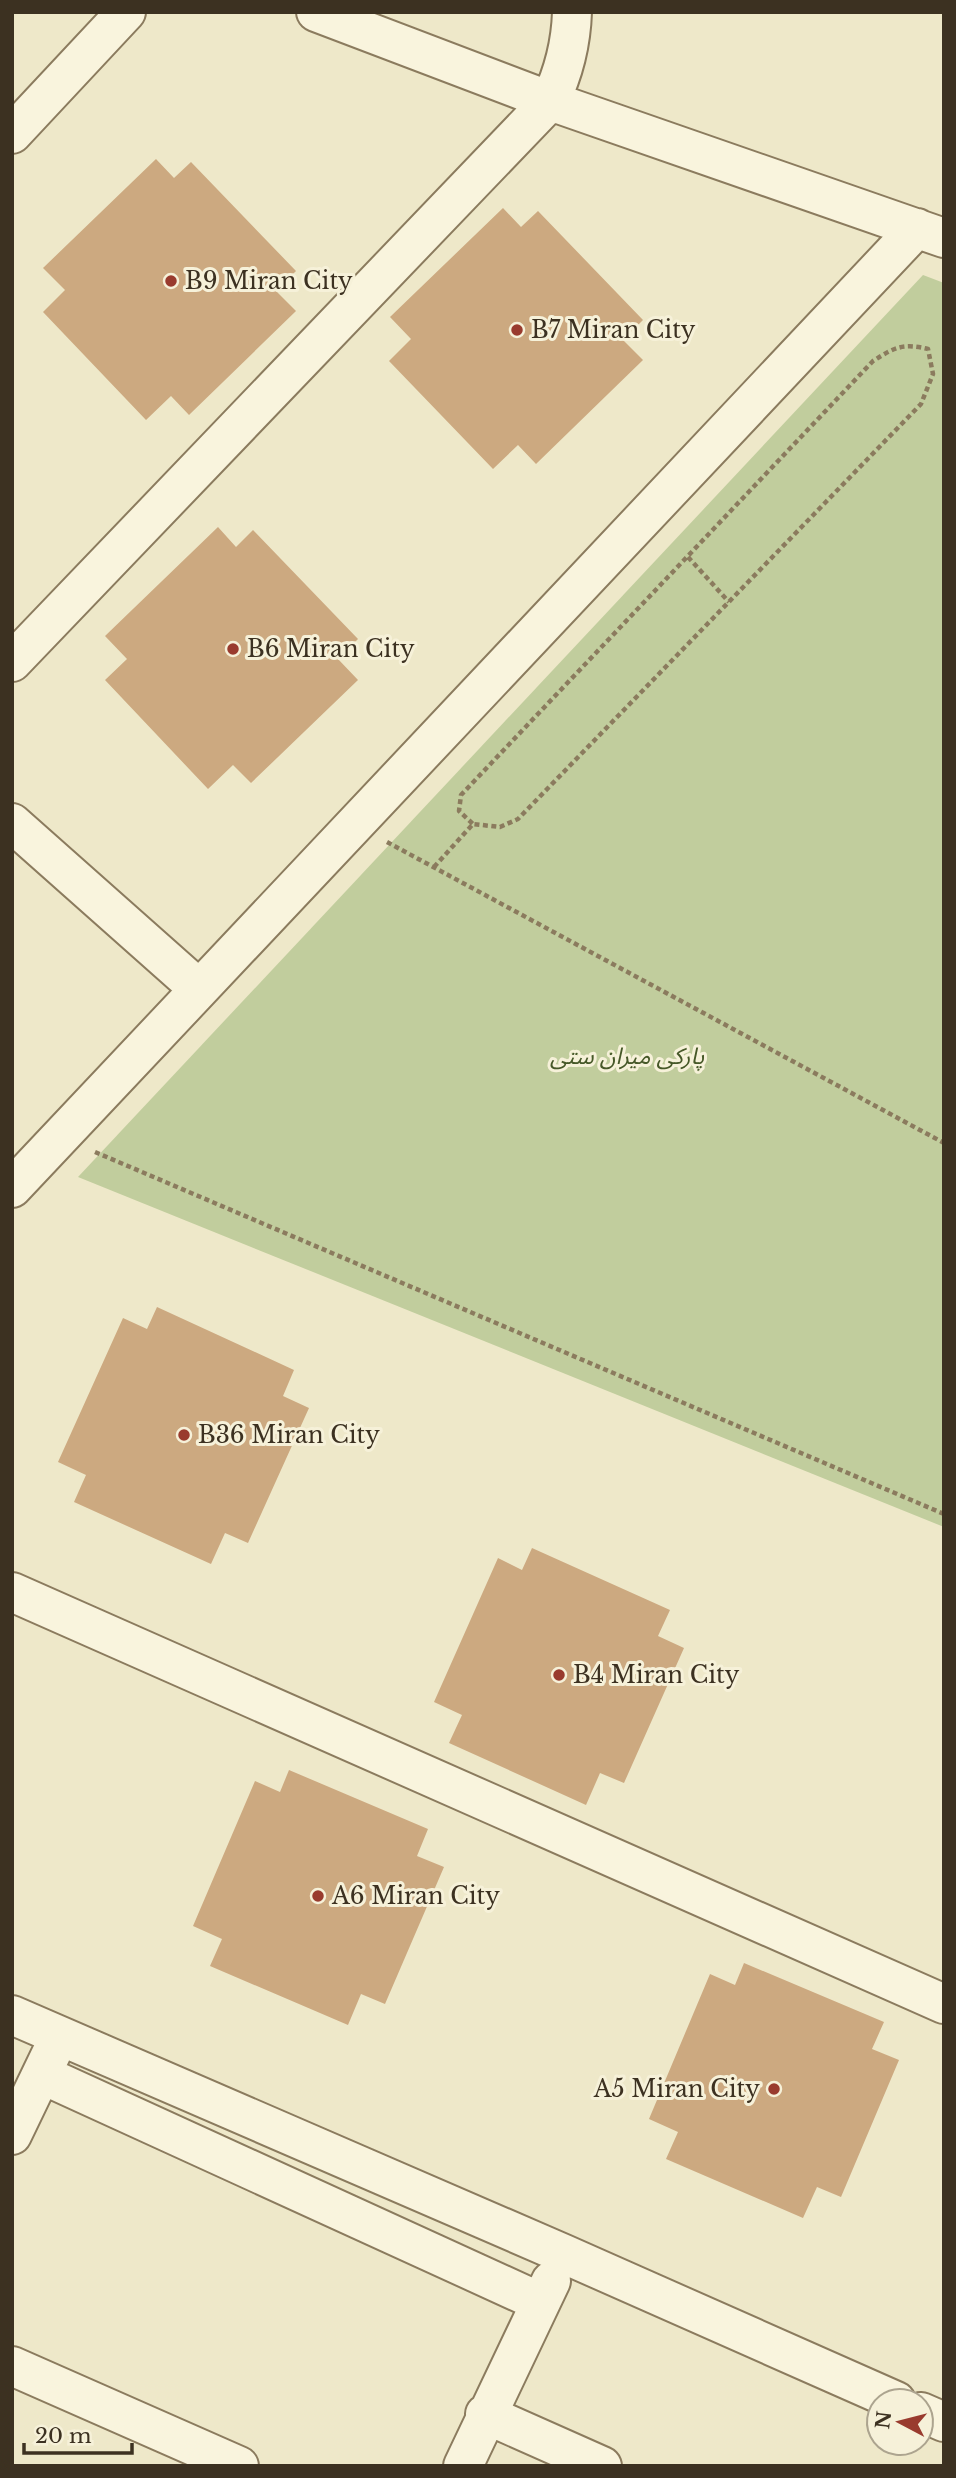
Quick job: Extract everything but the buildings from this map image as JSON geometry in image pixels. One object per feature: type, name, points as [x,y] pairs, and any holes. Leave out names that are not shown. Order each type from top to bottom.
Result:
[{"type":"street","points":[[12,134],[126,12]]},
{"type":"street","points":[[12,1188],[355,824],[930,233],[550,101],[316,12]]},
{"type":"street","points":[[12,662],[550,101],[567,56],[572,12]]},
{"type":"street","points":[[12,823],[200,989]]},
{"type":"street","points":[[12,1592],[944,2004]]},
{"type":"street","points":[[12,2015],[865,2387]]},
{"type":"street","points":[[12,2136],[59,2037]]},
{"type":"street","points":[[43,2075],[540,2302]]},
{"type":"street","points":[[463,2466],[485,2414],[564,2254]]},
{"type":"street","points":[[12,2366],[239,2466]]},
{"type":"street","points":[[485,2414],[602,2466]]},
{"type":"path","points":[[910,345],[928,349],[933,374],[921,404],[729,602],[518,819],[500,827],[473,824],[459,811],[461,795],[873,361],[892,349],[910,345]]},
{"type":"path","points":[[688,556],[729,602]]},
{"type":"path","points":[[355,824],[944,1143]]},
{"type":"path","points":[[434,867],[473,824]]},
{"type":"path","points":[[62,1138],[944,1514]]},
{"type":"green space","name":"پارکی میران ستی","points":[[923,275],[944,283],[944,1527],[78,1177]]},
{"type":"place","name":"B9 Miran City","points":[[171,281]]},
{"type":"place","name":"B7 Miran City","points":[[517,330]]},
{"type":"place","name":"B6 Miran City","points":[[233,649]]},
{"type":"place","name":"B36 Miran City","points":[[184,1435]]},
{"type":"place","name":"B4 Miran City","points":[[559,1675]]},
{"type":"place","name":"A6 Miran City","points":[[318,1896]]},
{"type":"place","name":"A5 Miran City","points":[[774,2089]]}]
